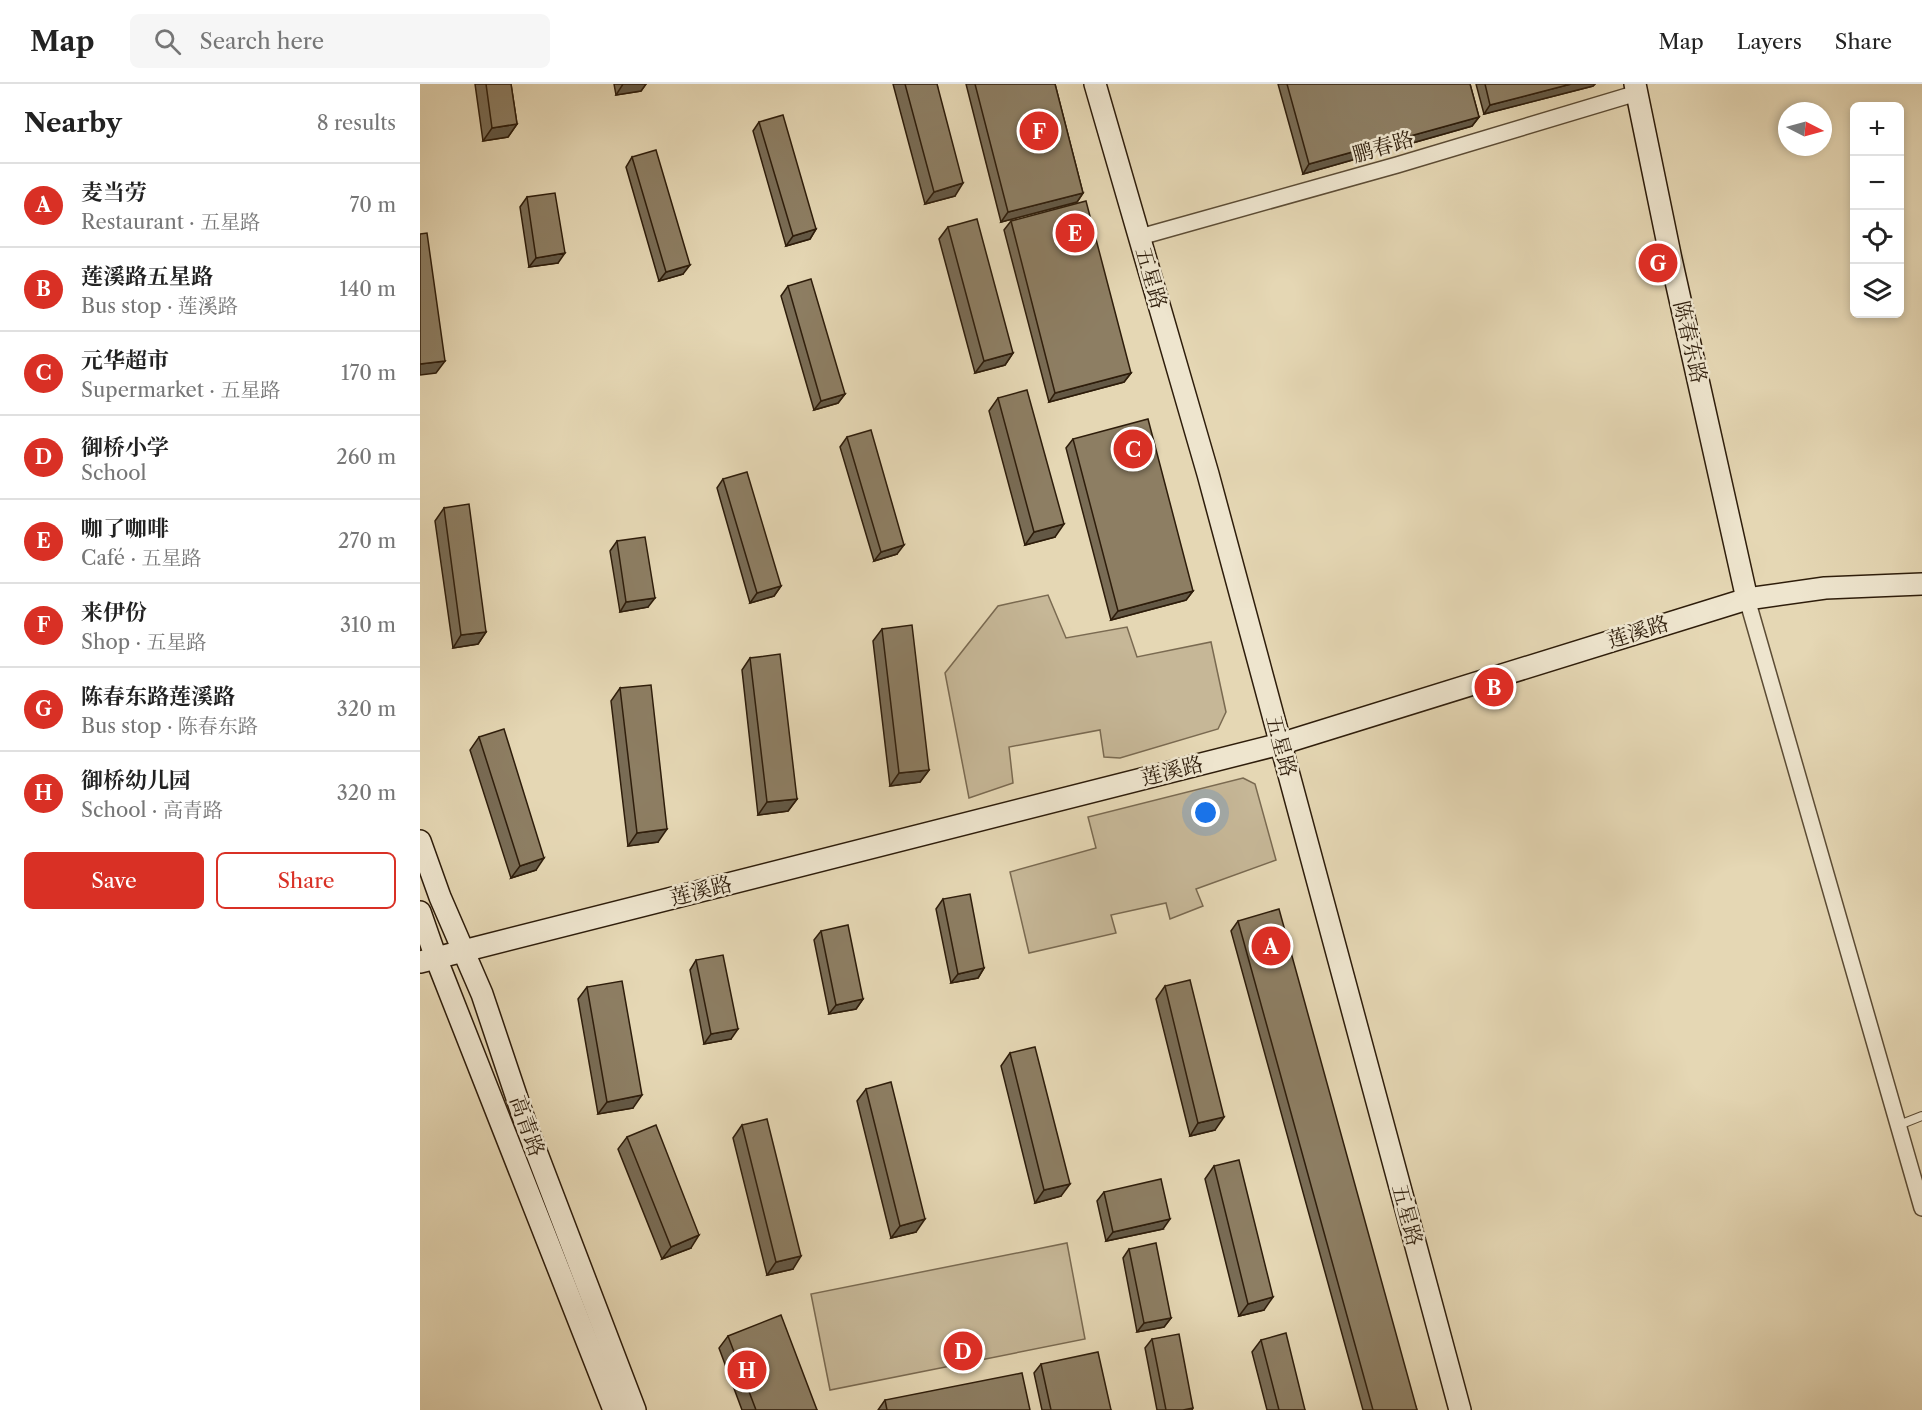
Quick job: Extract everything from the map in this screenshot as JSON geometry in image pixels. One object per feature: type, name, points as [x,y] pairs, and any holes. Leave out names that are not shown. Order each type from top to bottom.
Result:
[{"type":"street","name":"五星路","points":[[1095,84],[1208,474],[1460,1410]]},
{"type":"street","name":"鹏春路","points":[[1140,237],[1408,162],[1636,89]]},
{"type":"street","name":"陈春东路","points":[[1636,89],[1671,259],[1747,599]]},
{"type":"street","name":"莲溪路","points":[[428,960],[1280,744],[1747,599],[1825,588],[1922,584]]},
{"type":"street","points":[[1747,599],[1922,1208]]},
{"type":"street","name":"高青路","points":[[420,841],[440,897],[482,994],[526,1125],[635,1410]]},
{"type":"street","name":"高青路","points":[[420,912],[428,960],[614,1410]]},
{"type":"lane","points":[[1899,1125],[1922,1116]]},
{"type":"shaded area","points":[[1048,595],[1066,638],[1127,627],[1137,657],[1211,642],[1226,712],[1218,729],[1120,758],[1104,757],[1100,730],[1009,747],[1013,783],[969,798],[945,673],[998,606]]},
{"type":"shaded area","points":[[1243,778],[1255,784],[1276,860],[1196,889],[1203,906],[1170,919],[1166,903],[1111,915],[1116,933],[1029,953],[1010,872],[1096,848],[1088,817]]},
{"type":"shaded area","points":[[1067,1243],[1085,1339],[830,1390],[811,1294]]},
{"type":"building","points":[[486,84],[511,84],[517,124],[492,128]]},
{"type":"building","points":[[905,84],[937,84],[963,183],[934,192]]},
{"type":"building","points":[[975,84],[1055,84],[1083,193],[1008,212]]},
{"type":"building","points":[[1287,84],[1470,84],[1479,117],[1309,164]]},
{"type":"building","points":[[1485,84],[1571,84],[1490,105]]},
{"type":"building","points":[[783,115],[816,229],[793,236],[759,122]]},
{"type":"building","points":[[656,150],[690,265],[666,272],[632,157]]},
{"type":"building","points":[[555,193],[565,253],[536,258],[527,197]]},
{"type":"building","points":[[1086,201],[1131,373],[1055,393],[1011,221]]},
{"type":"building","points":[[977,219],[1013,353],[984,361],[948,227]]},
{"type":"building","points":[[427,233],[445,361],[420,364],[420,234]]},
{"type":"building","points":[[811,279],[845,394],[821,401],[788,286]]},
{"type":"building","points":[[1027,390],[1064,524],[1034,532],[998,398]]},
{"type":"building","points":[[1148,419],[1193,591],[1118,611],[1073,439]]},
{"type":"building","points":[[871,430],[904,545],[881,552],[847,437]]},
{"type":"building","points":[[747,472],[781,586],[757,593],[723,479]]},
{"type":"building","points":[[469,504],[486,632],[461,635],[444,508]]},
{"type":"building","points":[[645,537],[655,598],[626,602],[617,541]]},
{"type":"building","points":[[912,625],[929,770],[899,773],[882,629]]},
{"type":"building","points":[[780,654],[797,799],[767,802],[750,658]]},
{"type":"building","points":[[651,685],[667,829],[637,833],[620,688]]},
{"type":"building","points":[[504,729],[544,858],[520,866],[479,737]]},
{"type":"building","points":[[970,894],[984,968],[958,974],[943,899]]},
{"type":"building","points":[[1279,909],[1417,1410],[1373,1410],[1238,921]]},
{"type":"building","points":[[848,925],[863,999],[836,1005],[821,931]]},
{"type":"building","points":[[723,955],[738,1029],[711,1034],[696,960]]},
{"type":"building","points":[[1190,980],[1224,1117],[1198,1123],[1165,986]]},
{"type":"building","points":[[622,981],[642,1095],[607,1102],[587,987]]},
{"type":"building","points":[[1035,1047],[1070,1184],[1044,1190],[1010,1053]]},
{"type":"building","points":[[891,1082],[925,1219],[900,1226],[866,1089]]},
{"type":"building","points":[[767,1119],[801,1256],[776,1262],[742,1125]]},
{"type":"building","points":[[656,1125],[699,1235],[671,1247],[627,1137]]},
{"type":"building","points":[[1239,1160],[1273,1297],[1248,1304],[1214,1166]]},
{"type":"building","points":[[1161,1179],[1170,1219],[1113,1232],[1104,1192]]},
{"type":"building","points":[[1156,1243],[1171,1318],[1144,1323],[1129,1249]]},
{"type":"building","points":[[781,1315],[817,1410],[756,1410],[728,1336]]},
{"type":"building","points":[[1286,1333],[1305,1410],[1279,1410],[1261,1340]]},
{"type":"building","points":[[1179,1334],[1193,1408],[1166,1410],[1152,1339]]},
{"type":"building","points":[[1098,1352],[1111,1410],[1051,1410],[1041,1364]]},
{"type":"building","points":[[1022,1373],[1030,1410],[887,1410],[885,1400]]},
{"type":"place","name":"来伊份","points":[[1039,131]]},
{"type":"place","name":"咖了咖啡","points":[[1075,233]]},
{"type":"place","name":"陈春东路莲溪路","points":[[1658,263]]},
{"type":"place","name":"元华超市","points":[[1133,449]]},
{"type":"place","name":"莲溪路五星路","points":[[1494,687]]},
{"type":"place","name":"麦当劳","points":[[1271,946]]},
{"type":"place","name":"御桥小学","points":[[963,1351]]},
{"type":"place","name":"御桥幼儿园","points":[[747,1370]]}]
